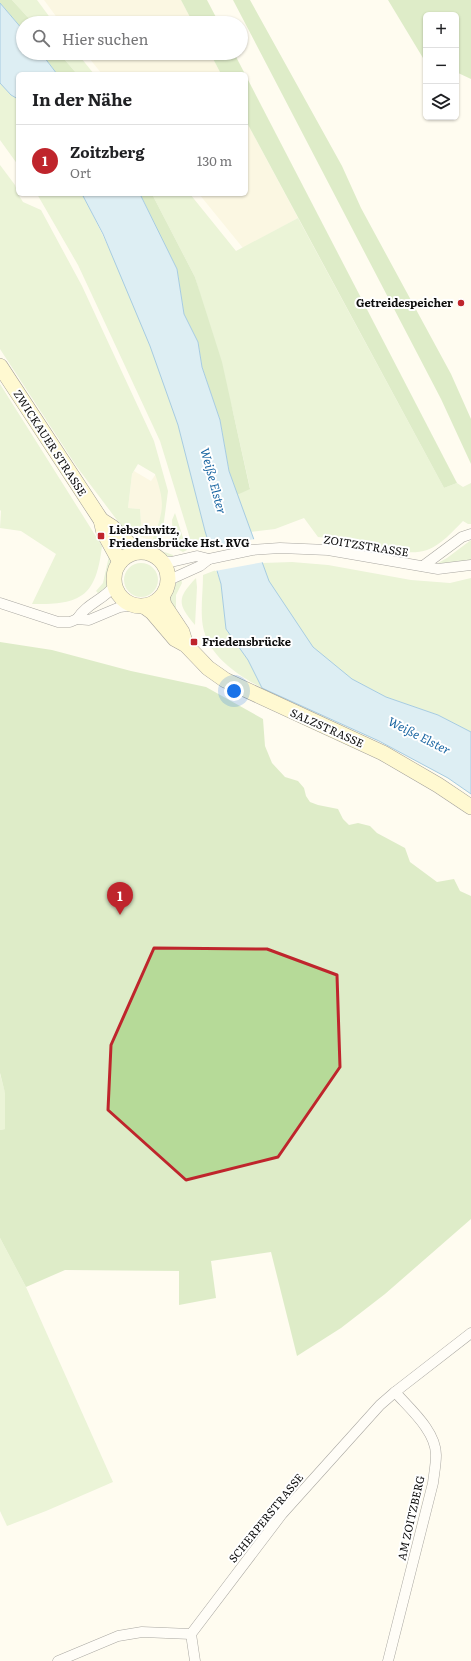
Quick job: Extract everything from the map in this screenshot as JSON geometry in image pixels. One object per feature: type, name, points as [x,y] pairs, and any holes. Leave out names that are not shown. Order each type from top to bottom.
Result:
[{"type":"main road","name":"ZWICKAUER STRASSE","points":[[0,366],[101,520],[104,533],[120,562]]},
{"type":"main road","name":"ZWICKAUER STRASSE","points":[[101,520],[112,527],[137,552]]},
{"type":"main road","points":[[137,552],[150,553],[162,561],[168,572],[169,580],[166,591],[162,597],[153,604],[139,606],[121,598],[114,586],[115,572],[120,562],[137,552]]},
{"type":"main road","name":"SALZSTRASSE","points":[[162,597],[164,605],[182,632],[186,645]]},
{"type":"main road","name":"SALZSTRASSE","points":[[139,606],[152,612],[175,639],[186,645],[208,668],[225,680],[383,753],[438,785],[471,807]]},
{"type":"street","points":[[423,566],[462,537],[471,534]]},
{"type":"street","name":"ZOITZSTRASSE","points":[[162,561],[171,562],[197,556],[209,559],[252,550],[280,548],[328,550],[412,566],[423,566],[438,570],[471,565]]},
{"type":"street","name":"ZOITZSTRASSE","points":[[169,580],[200,566],[209,559]]},
{"type":"street","points":[[77,619],[83,610],[110,592],[114,586]]},
{"type":"street","points":[[0,603],[58,622],[70,622],[77,619],[89,620],[120,607],[139,606]]},
{"type":"street","name":"SCHERPERSTRASSE","points":[[191,1634],[282,1514],[380,1405],[471,1333]]},
{"type":"street","name":"AM ZOITZBERG","points":[[388,1661],[433,1483],[436,1455],[433,1440],[422,1422],[395,1392]]},
{"type":"street","points":[[58,1661],[118,1636],[142,1632],[191,1634],[195,1661]]},
{"type":"highlighted area","points":[[154,948],[267,949],[337,975],[340,1067],[278,1157],[186,1180],[108,1110],[111,1045]]},
{"type":"shaded area","points":[[44,0],[181,0],[189,16],[56,16]]},
{"type":"shaded area","points":[[91,60],[214,60],[220,72],[100,72]]},
{"type":"shaded area","points":[[248,125],[298,218],[243,248],[201,196],[248,196]]},
{"type":"shaded area","points":[[134,471],[151,481],[156,474],[162,492],[162,513],[152,541],[142,537],[140,509],[128,508],[132,474]]},
{"type":"green space","points":[[0,0],[12,0],[27,16],[16,16],[16,22],[0,3]]},
{"type":"green space","points":[[12,0],[37,0],[49,16],[27,16]]},
{"type":"green space","points":[[181,0],[207,0],[215,16],[189,16]]},
{"type":"green space","points":[[233,0],[250,0],[342,166],[361,208],[451,374],[471,419],[471,464],[441,399],[248,29],[248,16],[241,16]]},
{"type":"green space","points":[[388,0],[471,0],[471,79],[459,73],[459,12],[423,12],[423,58]]},
{"type":"green space","points":[[46,60],[65,60],[75,72],[55,72]]},
{"type":"green space","points":[[65,60],[83,60],[92,72],[75,72]]},
{"type":"green space","points":[[214,60],[238,60],[244,72],[220,72]]},
{"type":"green space","points":[[248,80],[457,483],[444,488],[248,125]]},
{"type":"green space","points":[[0,83],[11,95],[16,98],[16,162],[0,140]]},
{"type":"green space","points":[[0,165],[15,185],[16,196],[19,196],[23,202],[41,210],[82,286],[154,441],[168,491],[161,544],[152,541],[159,523],[162,508],[161,493],[155,474],[138,464],[132,474],[128,508],[140,509],[142,537],[132,531],[126,532],[77,467],[0,349]]},
{"type":"green space","points":[[38,196],[83,196],[110,250],[147,336],[168,394],[190,468],[208,542],[192,545],[160,441],[78,265]]},
{"type":"green space","points":[[141,196],[153,196],[195,277],[222,362],[250,489],[237,495],[229,471],[220,420],[202,367],[198,342],[184,314],[177,269]]},
{"type":"green space","points":[[153,196],[192,196],[236,251],[298,218],[444,488],[457,483],[463,487],[471,483],[471,524],[463,521],[437,545],[427,550],[418,552],[396,551],[318,537],[304,518],[275,529],[250,532],[237,495],[250,488],[233,412],[195,277]]},
{"type":"green space","points":[[0,384],[102,546],[96,576],[84,594],[75,599],[49,604],[32,604],[56,554],[21,531],[0,528]]},
{"type":"green space","points":[[175,513],[187,550],[183,552],[173,547],[172,520]]},
{"type":"green space","points":[[134,539],[144,545],[173,555],[174,558],[161,556],[137,546]]},
{"type":"green space","points":[[471,540],[471,561],[440,565],[438,563],[447,558]]},
{"type":"green space","points":[[109,556],[113,564],[110,584],[99,594],[96,591],[103,583]]},
{"type":"green space","points":[[292,562],[328,565],[411,580],[450,583],[471,578],[471,732],[438,715],[386,697],[352,679],[313,647],[269,581],[262,563]]},
{"type":"green space","points":[[138,563],[144,563],[148,564],[155,570],[158,580],[157,587],[151,594],[144,597],[138,597],[134,596],[127,590],[124,583],[124,577],[125,573],[131,566]]},
{"type":"green space","points":[[216,570],[221,584],[226,629],[248,660],[262,688],[231,669],[214,652],[208,642],[202,619],[203,575]]},
{"type":"green space","points":[[196,578],[195,625],[185,612],[182,606],[182,601],[185,591]]},
{"type":"green space","points":[[181,579],[182,583],[176,595],[176,614],[171,604],[170,595],[173,587]]},
{"type":"green space","points":[[0,642],[52,650],[131,671],[206,687],[263,719],[265,746],[272,763],[285,777],[298,781],[304,788],[306,796],[310,802],[338,809],[343,819],[349,825],[358,823],[370,826],[377,833],[405,848],[410,862],[437,882],[454,879],[460,891],[471,896],[471,1219],[385,1294],[341,1328],[297,1356],[271,1252],[211,1261],[216,1298],[179,1305],[179,1271],[65,1270],[26,1287],[0,1238],[0,1130],[5,1129],[5,1093],[0,1073]]},
{"type":"green space","points":[[0,1074],[5,1092],[5,1129],[0,1130]]},
{"type":"green space","points":[[0,1238],[26,1287],[113,1482],[7,1526],[0,1511]]},
{"type":"water","points":[[0,3],[16,22],[16,60],[46,60],[55,72],[16,72],[16,98],[11,95],[0,83]]},
{"type":"water","name":"Weiße Elster","points":[[83,196],[141,196],[177,269],[184,314],[198,342],[202,367],[220,420],[229,471],[269,581],[313,647],[352,679],[386,697],[438,715],[471,732],[471,794],[448,778],[379,741],[262,688],[248,660],[226,629],[221,584],[205,531],[178,425],[150,346],[103,234]]},
{"type":"pier","points":[[255,539],[264,562],[215,571],[208,547]]},
{"type":"place","name":"Getreidespeicher","points":[[461,303]]},
{"type":"place","name":"Liebschwitz, Friedensbrücke Hst. RVG","points":[[101,536]]},
{"type":"place","name":"Friedensbrücke","points":[[194,642]]},
{"type":"place","name":"Zoitzberg","points":[[120,915]]}]
